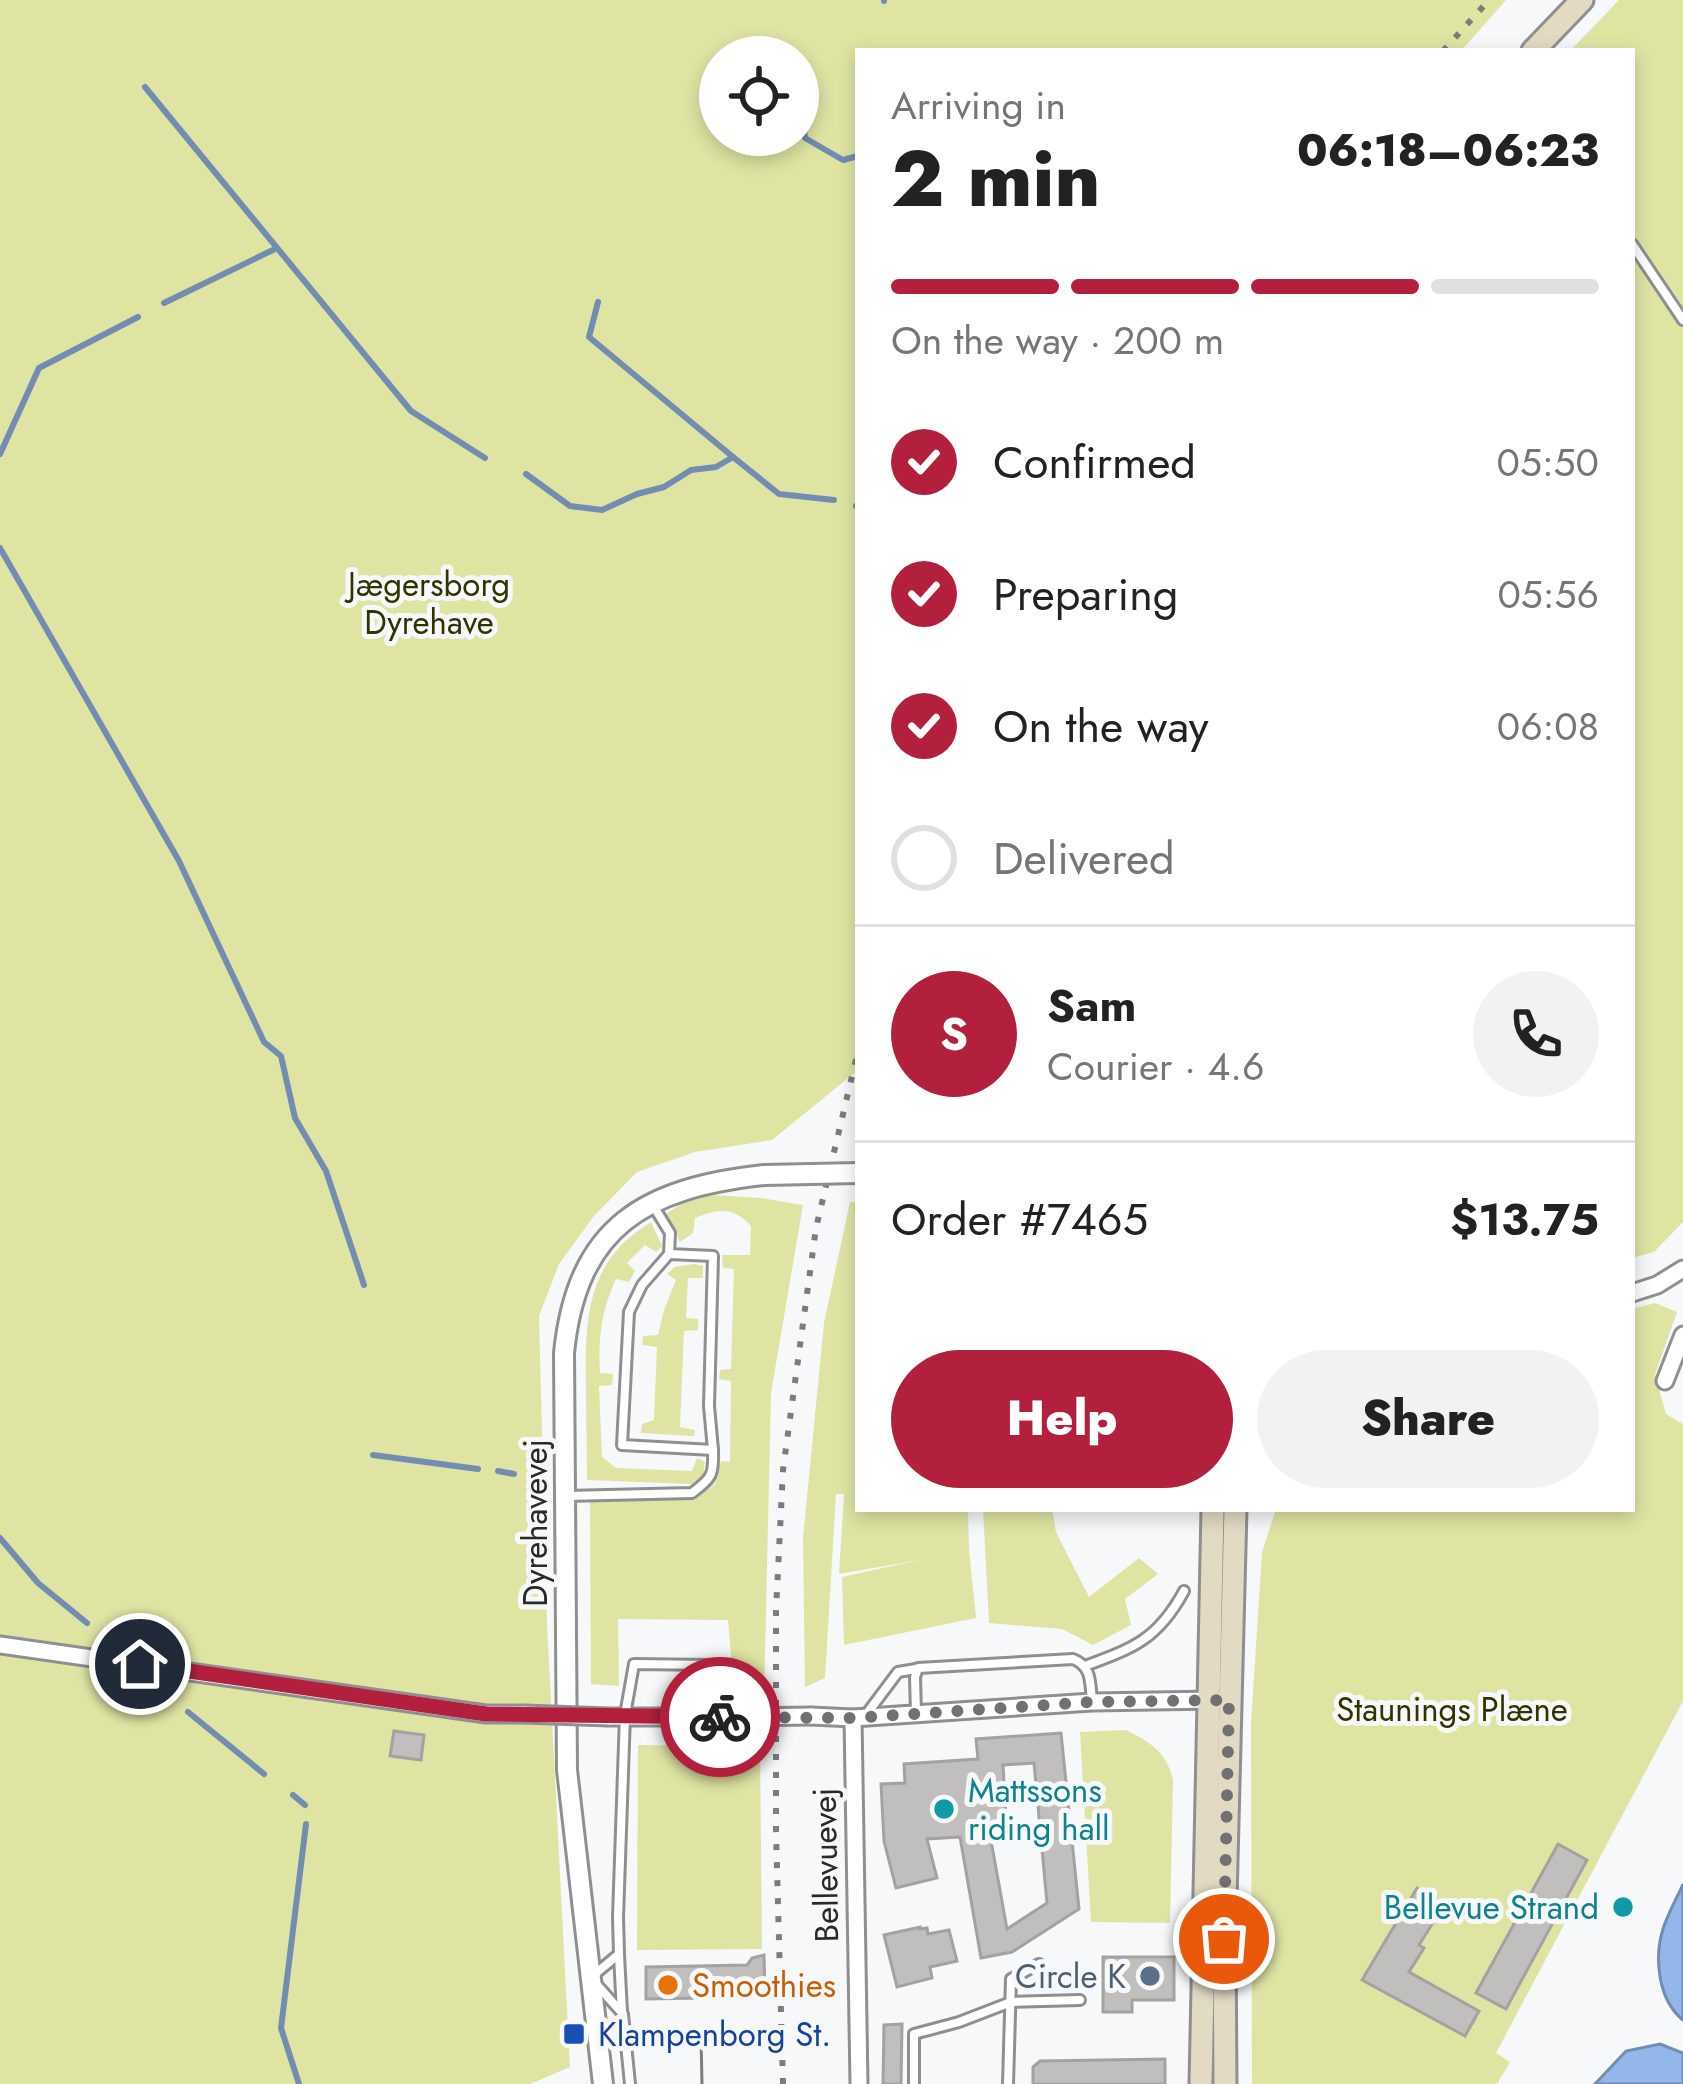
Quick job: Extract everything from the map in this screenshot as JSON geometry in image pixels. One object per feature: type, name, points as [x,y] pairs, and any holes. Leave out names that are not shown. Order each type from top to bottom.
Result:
[{"type":"main road","points":[[1536,48],[1582,0]]},
{"type":"main road","points":[[1213,1512],[1225,2084]]},
{"type":"main road","points":[[1201,2084],[1218,1700],[1235,1512]]},
{"type":"street","name":"Dyrehavevej","points":[[603,2084],[567,1770],[564,1353],[568,1316],[578,1285],[598,1250],[622,1223],[651,1202],[715,1180],[855,1173]]},
{"type":"street","points":[[1635,1292],[1683,1268]]},
{"type":"street","points":[[1665,1381],[1683,1335]]},
{"type":"street","points":[[0,1645],[486,1714],[859,1717],[1092,1702],[1218,1700]]},
{"type":"street","name":"Bellevuevej","points":[[859,1717],[859,2084]]},
{"type":"lane","points":[[1635,248],[1683,320]]},
{"type":"lane","points":[[651,1202],[670,1232],[669,1255],[642,1285],[629,1312],[622,1445],[713,1450]]},
{"type":"lane","points":[[565,1496],[692,1493],[714,1472],[709,1406],[713,1256],[669,1255]]},
{"type":"lane","points":[[1085,1666],[1137,1647],[1172,1613],[1184,1591]]},
{"type":"lane","points":[[859,1717],[898,1672],[918,1668],[1073,1659],[1085,1666],[1092,1702]]},
{"type":"lane","points":[[630,2084],[617,1917],[617,1716],[634,1664],[712,1665],[728,1717]]},
{"type":"lane","points":[[916,1713],[918,1668]]},
{"type":"lane","points":[[619,1954],[591,1978],[622,2014]]},
{"type":"lane","points":[[1009,2084],[1011,1979],[1040,1964]]},
{"type":"lane","points":[[914,2084],[914,2034],[1011,2002],[1081,2000]]},
{"type":"lane","points":[[1202,2048],[1226,2048]]},
{"type":"green space","name":"Jægersborg Dyrehave","points":[[0,0],[1506,0],[1464,48],[855,48],[855,1072],[772,1140],[695,1152],[637,1172],[594,1216],[559,1264],[539,1316],[547,1624],[570,2067],[530,2084],[0,2084]]},
{"type":"green space","points":[[1619,0],[1683,0],[1683,1222],[1654,1252],[1635,1257],[1635,48],[1573,48]]},
{"type":"green space","points":[[712,1195],[803,1205],[771,1393],[764,1697],[746,1698],[733,1679],[728,1620],[618,1619],[619,1686],[591,1684],[590,1502],[697,1498],[715,1484],[721,1461],[730,1462],[731,1381],[719,1379],[720,1370],[731,1369],[734,1269],[723,1268],[722,1255],[750,1255],[751,1226],[731,1212],[711,1213],[695,1218],[693,1233],[680,1242],[666,1214]]},
{"type":"green space","points":[[850,1202],[855,1202],[855,1512],[968,1512],[976,1618],[844,1645],[842,1577],[919,1560],[839,1574],[844,1494],[836,1494],[825,1678],[805,1687],[803,1538],[824,1323]]},
{"type":"green space","points":[[651,1222],[662,1246],[656,1252],[645,1245],[627,1263],[635,1271],[629,1282],[616,1279],[604,1314],[600,1373],[613,1374],[612,1385],[599,1386],[602,1457],[616,1468],[692,1471],[697,1458],[705,1462],[703,1475],[691,1484],[587,1480],[587,1337],[594,1293],[613,1255]]},
{"type":"green space","points":[[703,1266],[703,1278],[688,1278],[686,1318],[698,1319],[698,1330],[684,1331],[680,1427],[695,1430],[694,1436],[641,1433],[642,1424],[654,1420],[657,1347],[642,1345],[643,1336],[658,1335],[676,1280],[667,1274],[675,1267]]},
{"type":"green space","name":"Staunings Plæne","points":[[1655,1303],[1677,1312],[1655,1375],[1666,1414],[1683,1424],[1683,1701],[1496,2053],[1510,2062],[1497,2084],[1252,2084],[1251,1724],[1262,1552],[1275,1512],[1635,1512],[1635,1308]]},
{"type":"green space","points":[[983,1512],[1053,1512],[1056,1532],[1089,1597],[1139,1558],[1158,1574],[1125,1599],[1131,1625],[1093,1645],[1062,1629],[989,1623]]},
{"type":"green space","points":[[1126,1730],[1157,1749],[1173,1780],[1170,1923],[1091,1922],[1080,1732]]},
{"type":"green space","points":[[638,1745],[760,1746],[762,1949],[637,1950]]},
{"type":"water","points":[[1683,1884],[1683,2020],[1663,1990],[1659,1953],[1663,1929]]},
{"type":"water","points":[[1660,2044],[1683,2053],[1683,2084],[1595,2084],[1626,2051]]},
{"type":"building","points":[[394,1731],[424,1735],[421,1760],[390,1756]]},
{"type":"building","points":[[1061,1733],[1079,1909],[1012,1952],[981,1958],[960,1837],[927,1839],[937,1878],[896,1888],[884,1841],[881,1784],[905,1783],[904,1764],[978,1759],[976,1739]],"holes":[[[1034,1763],[1047,1903],[1007,1929],[990,1835],[1007,1834],[1003,1765]]]},
{"type":"building","points":[[1558,1844],[1587,1860],[1506,2009],[1476,1993]]},
{"type":"building","points":[[1417,1888],[1444,1905],[1419,1945],[1424,1948],[1409,1972],[1479,2011],[1465,2036],[1362,1980]]},
{"type":"building","points":[[927,1928],[928,1934],[949,1930],[957,1961],[930,1967],[932,1978],[897,1987],[884,1935]]},
{"type":"building","points":[[764,1955],[765,1997],[646,1999],[646,1967],[747,1965]]},
{"type":"building","points":[[1103,1957],[1174,1957],[1174,2000],[1132,2000],[1132,2012],[1103,2012]]},
{"type":"building","points":[[902,2024],[901,2084],[883,2084],[884,2025]]},
{"type":"building","points":[[1165,2059],[1165,2084],[1033,2084],[1033,2067],[1040,2061]]},
{"type":"waterway","points":[[145,87],[411,411],[485,458]]},
{"type":"waterway","points":[[819,146],[843,160],[855,157]]},
{"type":"waterway","points":[[164,303],[277,248]]},
{"type":"waterway","points":[[598,302],[589,337],[733,457]]},
{"type":"waterway","points":[[0,454],[39,368],[138,317]]},
{"type":"waterway","points":[[526,474],[570,506],[602,510],[664,487],[691,470],[716,467],[733,457],[779,494],[834,500]]},
{"type":"waterway","points":[[0,548],[179,861],[264,1042],[281,1056],[295,1118],[326,1171],[364,1285]]},
{"type":"waterway","points":[[373,1455],[478,1469]]},
{"type":"waterway","points":[[498,1471],[514,1474]]},
{"type":"waterway","points":[[0,1538],[38,1583],[87,1623]]},
{"type":"waterway","points":[[188,1712],[264,1774]]},
{"type":"waterway","points":[[293,1795],[305,1805]]},
{"type":"waterway","points":[[299,2084],[281,2028],[306,1824]]},
{"type":"tram line","points":[[701,2037],[702,2084]]},
{"type":"railway","points":[[1446,48],[1489,0]]},
{"type":"railway","points":[[783,2084],[776,1832],[776,1611],[783,1470],[816,1228],[855,1064]]},
{"type":"way so far","points":[[720,1717],[853,1718],[1092,1702],[1229,1700],[1224,1939]]},
{"type":"place","name":"Mattssons riding hall","points":[[944,1809]]},
{"type":"place","name":"Bellevue Strand","points":[[1623,1907]]},
{"type":"place","name":"Circle K","points":[[1150,1976]]},
{"type":"place","name":"Smoothies","points":[[668,1985]]},
{"type":"place","name":"Klampenborg St.","points":[[574,2034]]},
{"type":"route","points":[[140,1664],[486,1714],[720,1717]]}]
